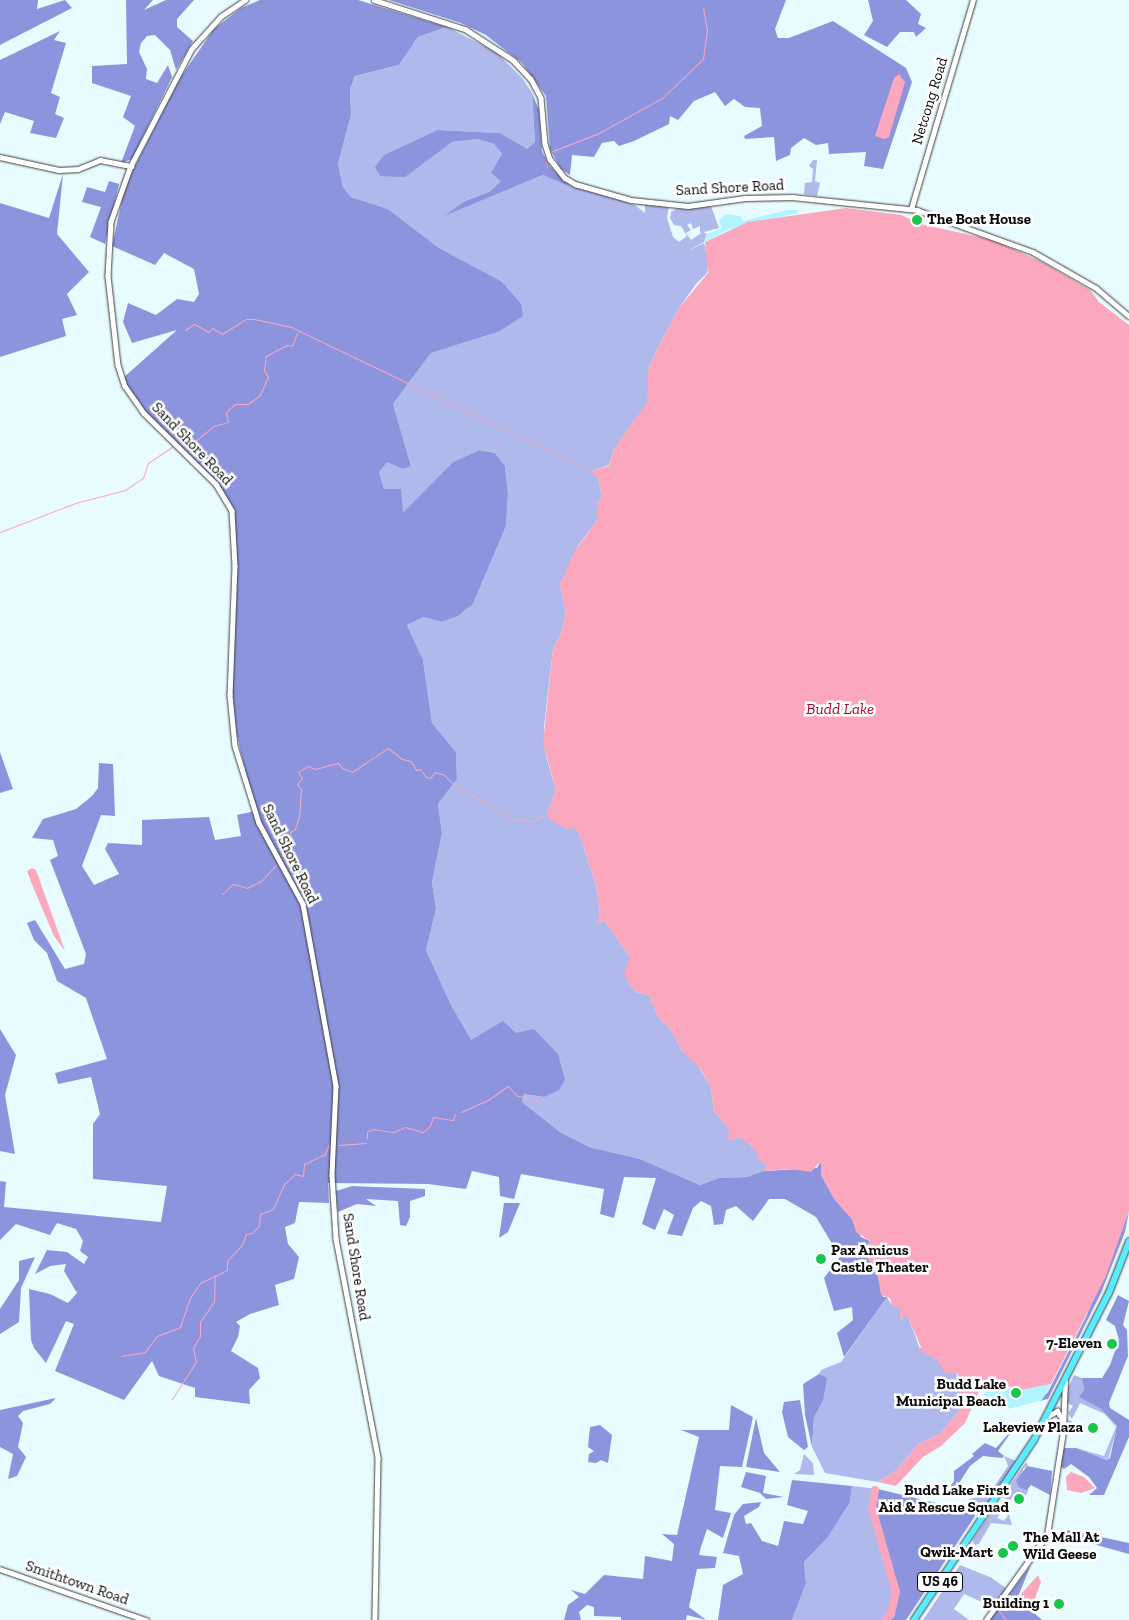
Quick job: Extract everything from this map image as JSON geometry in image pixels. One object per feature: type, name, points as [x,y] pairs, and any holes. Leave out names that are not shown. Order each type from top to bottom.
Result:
[{"type":"main road","name":"US 46","points":[[914,1620],[1024,1456],[1046,1418],[1108,1293],[1129,1242]]},
{"type":"street","name":"Sand Shore Road","points":[[246,0],[216,22],[192,50],[130,166],[115,208],[108,244],[109,287],[118,365],[135,402],[221,490],[232,511],[235,566],[230,665],[232,728],[255,813],[305,911],[336,1086],[332,1175],[336,1239],[378,1458],[375,1620]]},
{"type":"street","name":"Sand Shore Road","points":[[374,0],[465,29],[513,60],[531,79],[541,98],[545,144],[550,159],[565,178],[580,186],[631,200],[688,206],[782,197],[912,209],[1034,252],[1088,283],[1129,316]]},
{"type":"street","name":"Netcong Road","points":[[912,209],[973,0]]},
{"type":"street","points":[[0,156],[59,170],[78,168],[100,160],[130,166]]},
{"type":"street","points":[[986,1620],[1047,1535],[1063,1420],[1065,1380]]},
{"type":"street","points":[[1046,1418],[1058,1412],[1063,1420]]},
{"type":"street","name":"Smithtown Road","points":[[0,1570],[146,1620]]},
{"type":"shaded area","points":[[0,0],[38,0],[37,9],[65,0],[72,8],[0,45]]},
{"type":"shaded area","points":[[126,0],[153,0],[144,10],[166,0],[194,0],[177,19],[177,27],[193,41],[176,70],[170,50],[155,35],[147,36],[141,43],[139,52],[147,69],[146,79],[157,83],[168,65],[172,77],[132,159],[121,163],[135,126],[123,117],[131,96],[92,83],[92,66],[127,64]]},
{"type":"shaded area","points":[[260,0],[358,0],[456,30],[445,27],[418,37],[399,65],[355,76],[350,89],[351,115],[338,164],[343,187],[351,197],[388,209],[439,248],[501,281],[521,304],[523,316],[498,332],[431,353],[393,404],[411,466],[403,469],[387,462],[379,472],[384,489],[401,489],[403,513],[453,462],[480,450],[495,453],[505,466],[508,494],[506,526],[473,604],[458,616],[441,622],[424,617],[407,625],[423,660],[432,723],[456,752],[457,779],[438,804],[442,833],[432,882],[436,909],[426,950],[451,1005],[471,1040],[503,1021],[516,1033],[534,1029],[558,1054],[565,1080],[559,1090],[544,1097],[524,1094],[522,1102],[560,1132],[589,1147],[640,1159],[700,1185],[719,1178],[747,1177],[764,1171],[817,1168],[821,1161],[821,1175],[835,1200],[852,1219],[861,1237],[870,1241],[866,1248],[868,1258],[877,1273],[883,1297],[887,1297],[844,1357],[837,1333],[853,1320],[852,1307],[834,1311],[824,1278],[840,1257],[816,1217],[785,1199],[769,1199],[753,1221],[736,1206],[726,1210],[723,1224],[714,1225],[711,1206],[701,1201],[693,1208],[682,1236],[667,1234],[674,1215],[664,1209],[655,1230],[642,1224],[656,1178],[624,1177],[614,1218],[600,1214],[604,1189],[521,1174],[514,1199],[500,1196],[499,1177],[472,1171],[466,1189],[428,1184],[328,1183],[329,1203],[299,1202],[295,1223],[285,1227],[288,1244],[299,1257],[294,1279],[275,1285],[279,1305],[250,1314],[236,1322],[240,1326],[238,1337],[231,1351],[258,1368],[260,1378],[249,1390],[250,1404],[195,1397],[195,1388],[159,1376],[152,1361],[124,1400],[55,1371],[74,1324],[66,1321],[46,1363],[34,1348],[31,1340],[29,1289],[50,1294],[68,1303],[77,1293],[64,1271],[66,1264],[50,1266],[35,1274],[47,1250],[67,1252],[84,1264],[88,1257],[80,1251],[83,1241],[76,1229],[57,1223],[50,1235],[16,1224],[0,1240],[0,1181],[6,1182],[4,1207],[161,1222],[167,1186],[93,1179],[93,1124],[100,1114],[91,1077],[58,1084],[55,1073],[107,1059],[86,998],[57,981],[47,953],[34,940],[27,923],[35,920],[65,969],[84,964],[86,954],[50,860],[58,856],[53,840],[32,838],[43,819],[76,809],[92,796],[98,788],[99,763],[113,764],[115,816],[101,815],[82,866],[94,885],[119,874],[105,849],[108,843],[142,845],[142,820],[209,817],[215,840],[241,836],[237,815],[255,811],[231,711],[233,511],[219,487],[140,407],[123,378],[177,330],[132,343],[123,322],[128,303],[156,315],[177,299],[194,302],[199,294],[194,269],[164,253],[155,265],[112,246],[125,186],[180,78],[214,29],[241,8]]},
{"type":"shaded area","points":[[389,0],[786,0],[775,29],[778,38],[789,38],[833,21],[906,68],[912,82],[883,169],[864,166],[866,152],[829,154],[828,143],[816,145],[804,138],[791,148],[790,155],[776,161],[774,137],[745,139],[744,136],[762,126],[760,108],[745,107],[734,99],[725,106],[715,92],[694,101],[678,120],[670,116],[669,124],[634,141],[619,146],[614,141],[602,143],[594,157],[572,155],[570,175],[561,169],[550,149],[546,96],[522,63],[486,35],[461,23]]},
{"type":"shaded area","points":[[868,0],[906,0],[921,14],[918,24],[926,28],[916,37],[914,32],[900,32],[887,47],[864,35],[873,21]]},
{"type":"shaded area","points":[[445,26],[496,52],[523,79],[532,93],[535,142],[527,150],[500,133],[438,130],[435,154],[452,142],[478,139],[494,144],[502,154],[501,181],[489,192],[465,201],[446,215],[543,175],[635,205],[645,213],[645,204],[669,206],[667,218],[673,237],[679,242],[687,236],[681,226],[674,225],[670,218],[671,212],[678,208],[711,206],[719,228],[703,232],[707,234],[704,242],[686,252],[704,243],[709,262],[707,273],[696,284],[679,308],[657,349],[648,371],[648,402],[614,449],[609,465],[592,471],[598,478],[602,496],[597,504],[597,520],[578,546],[560,584],[566,614],[560,636],[553,649],[544,727],[546,756],[556,790],[547,814],[567,829],[575,827],[580,835],[596,885],[600,915],[597,923],[604,920],[630,957],[628,982],[636,992],[649,995],[658,1017],[672,1031],[682,1051],[695,1061],[711,1087],[714,1111],[729,1129],[729,1140],[740,1137],[751,1145],[767,1167],[764,1171],[747,1177],[719,1178],[700,1185],[640,1159],[589,1147],[560,1132],[522,1102],[524,1094],[544,1097],[516,1033],[471,1041],[451,1005],[426,950],[436,909],[432,882],[442,833],[438,804],[457,779],[456,752],[432,723],[423,660],[407,625],[424,617],[441,622],[458,616],[473,604],[506,526],[508,494],[505,466],[495,453],[481,450],[453,462],[403,514],[384,489],[379,472],[387,461],[403,469],[411,466],[393,404],[431,353],[498,332],[501,281],[439,248],[388,209],[351,197],[343,187],[338,164],[351,115],[350,89],[355,76],[399,65],[418,37]],"holes":[[[691,223],[693,229],[700,226],[700,233],[702,232],[691,240],[686,233],[691,230],[687,225]]]},
{"type":"shaded area","points":[[60,31],[54,40],[66,43],[51,93],[60,97],[55,114],[64,118],[56,138],[30,133],[34,121],[5,112],[0,124],[0,60]]},
{"type":"shaded area","points":[[532,93],[539,110],[542,152],[550,166],[569,186],[543,175],[444,216],[465,201],[489,192],[501,181],[491,173],[502,154],[494,144],[478,139],[452,142],[405,177],[380,176],[375,167],[384,155],[438,130],[500,133],[527,149],[535,142]]},
{"type":"shaded area","points":[[813,160],[817,160],[815,181],[820,183],[817,196],[804,194],[805,183],[812,182],[813,169],[809,166]]},
{"type":"shaded area","points":[[63,174],[57,234],[89,272],[67,294],[77,315],[62,319],[66,336],[0,357],[0,203],[49,218]]},
{"type":"shaded area","points":[[109,181],[119,184],[105,244],[90,237],[101,207],[82,202],[87,187],[105,192]]},
{"type":"shaded area","points":[[0,752],[13,789],[0,793]]},
{"type":"shaded area","points":[[0,1029],[16,1055],[5,1095],[15,1154],[0,1151]]},
{"type":"shaded area","points":[[352,1186],[425,1189],[425,1196],[410,1201],[410,1217],[406,1226],[400,1225],[398,1201],[366,1199],[376,1206],[357,1204],[338,1212],[336,1191]]},
{"type":"shaded area","points":[[504,1203],[520,1203],[508,1232],[499,1238]]},
{"type":"shaded area","points":[[1129,1211],[1125,1232],[1101,1293],[1048,1399],[1039,1401],[1048,1392],[1086,1317]]},
{"type":"shaded area","points":[[35,1257],[21,1288],[19,1322],[0,1334],[0,1309],[19,1280],[19,1261]]},
{"type":"shaded area","points":[[1118,1295],[1129,1301],[1123,1325],[1127,1330],[1128,1356],[1109,1403],[1110,1408],[1129,1420],[1129,1437],[1104,1495],[1089,1495],[1097,1488],[1089,1477],[1071,1464],[1064,1469],[1059,1465],[1064,1448],[1076,1448],[1107,1460],[1110,1458],[1117,1426],[1101,1409],[1079,1397],[1084,1390],[1082,1378],[1102,1378],[1110,1365],[1119,1340],[1115,1326],[1106,1320]]},
{"type":"shaded area","points":[[887,1297],[891,1304],[900,1307],[901,1320],[907,1314],[920,1349],[936,1359],[947,1373],[956,1372],[961,1393],[960,1410],[940,1434],[918,1444],[897,1470],[878,1482],[825,1473],[812,1447],[814,1417],[826,1379],[819,1374],[821,1370],[841,1362]]},
{"type":"shaded area","points":[[819,1374],[827,1378],[823,1400],[814,1417],[812,1447],[805,1415],[803,1384]]},
{"type":"shaded area","points":[[1074,1375],[1082,1378],[1084,1390],[1080,1397],[1101,1409],[1117,1427],[1108,1460],[1076,1448],[1104,1456],[1116,1427],[1105,1414],[1080,1403],[1072,1419],[1068,1413],[1073,1406],[1068,1403],[1066,1420],[1066,1392]]},
{"type":"shaded area","points":[[56,1398],[50,1404],[23,1411],[18,1416],[23,1423],[18,1447],[26,1457],[17,1476],[8,1479],[13,1454],[0,1447],[0,1410]]},
{"type":"shaded area","points":[[800,1400],[808,1447],[804,1450],[788,1437],[782,1412],[784,1402]]},
{"type":"shaded area","points":[[731,1405],[753,1417],[742,1467],[720,1466],[715,1510],[731,1513],[723,1538],[707,1529],[699,1555],[717,1557],[715,1568],[697,1569],[689,1607],[706,1620],[687,1615],[686,1620],[621,1620],[621,1617],[594,1616],[594,1607],[587,1605],[579,1612],[581,1620],[564,1620],[568,1605],[579,1597],[571,1590],[585,1594],[604,1575],[643,1579],[645,1556],[672,1561],[674,1544],[662,1534],[677,1535],[699,1437],[681,1430],[729,1430]]},
{"type":"shaded area","points":[[756,1418],[764,1453],[780,1472],[746,1467]]},
{"type":"shaded area","points":[[1066,1420],[1072,1421],[1068,1431],[1072,1435],[1066,1432]]},
{"type":"shaded area","points":[[1017,1424],[998,1451],[1004,1456],[1002,1458],[983,1456],[970,1466],[952,1494],[946,1492],[954,1481],[954,1471],[974,1456],[972,1454],[985,1443],[996,1448]]},
{"type":"shaded area","points":[[600,1425],[612,1435],[608,1463],[601,1460],[596,1463],[588,1462],[589,1454],[594,1451],[588,1447],[590,1427]]},
{"type":"shaded area","points":[[804,1454],[813,1463],[814,1475],[794,1474],[800,1470]]},
{"type":"shaded area","points":[[1004,1456],[1016,1461],[985,1506],[968,1504],[969,1499],[989,1494],[1008,1466]]},
{"type":"shaded area","points":[[1026,1462],[1028,1465],[1023,1469],[1028,1491],[1026,1495],[1016,1492],[1010,1501],[1002,1497]]},
{"type":"shaded area","points":[[1027,1466],[1052,1471],[1050,1495],[1031,1485],[1027,1490],[1019,1487],[1016,1481]]},
{"type":"shaded area","points":[[746,1472],[766,1476],[763,1493],[784,1497],[766,1499],[760,1493],[741,1487]]},
{"type":"shaded area","points":[[792,1480],[852,1486],[850,1502],[828,1537],[804,1562],[806,1583],[792,1620],[718,1620],[723,1585],[743,1574],[739,1556],[723,1553],[734,1515],[743,1504],[761,1502],[759,1507],[744,1516],[746,1524],[751,1523],[762,1541],[778,1546],[784,1521],[803,1524],[808,1511],[787,1505]]},
{"type":"shaded area","points":[[852,1486],[878,1489],[873,1502],[897,1583],[894,1617],[891,1620],[792,1620],[806,1583],[804,1562],[828,1537],[850,1502]]},
{"type":"shaded area","points":[[878,1489],[973,1512],[975,1516],[906,1620],[891,1620],[897,1583],[873,1502]]},
{"type":"shaded area","points":[[996,1505],[1001,1512],[997,1518],[1004,1521],[1008,1516],[1005,1514],[1009,1515],[1012,1525],[991,1523],[979,1544],[974,1545],[973,1540]]},
{"type":"shaded area","points":[[1068,1530],[1129,1543],[1129,1554],[1064,1536]]},
{"type":"shaded area","points":[[960,1565],[992,1578],[1007,1589],[993,1607],[964,1594],[954,1609],[969,1620],[923,1620]]},
{"type":"shaded area","points":[[1031,1565],[1014,1606],[1033,1612],[1042,1620],[990,1620]]},
{"type":"sand","points":[[788,210],[797,210],[798,213],[727,230],[705,242],[708,234],[722,228],[719,221],[725,214],[740,216],[743,221]]},
{"type":"sand","name":"Budd Lake Municipal Beach","points":[[993,1381],[1002,1387],[1021,1390],[1051,1384],[1042,1400],[1008,1409],[984,1395]]},
{"type":"water","points":[[899,74],[905,82],[889,137],[884,139],[875,136],[894,78]]},
{"type":"water","name":"Budd Lake","points":[[846,208],[901,215],[925,225],[993,240],[1042,262],[1090,290],[1099,302],[1129,325],[1129,1211],[1106,1276],[1051,1384],[1021,1390],[984,1380],[965,1423],[941,1446],[923,1457],[896,1486],[878,1482],[897,1470],[918,1444],[940,1434],[960,1410],[962,1400],[958,1375],[956,1372],[946,1374],[936,1359],[919,1350],[921,1347],[907,1315],[900,1320],[900,1307],[892,1306],[890,1298],[881,1295],[878,1277],[868,1258],[866,1248],[870,1241],[856,1232],[852,1219],[835,1200],[821,1175],[821,1161],[811,1172],[790,1169],[764,1171],[767,1167],[764,1162],[757,1160],[759,1156],[751,1145],[739,1137],[728,1141],[729,1129],[714,1111],[711,1087],[700,1068],[682,1051],[672,1031],[658,1017],[649,995],[636,992],[628,982],[624,974],[630,957],[604,920],[595,924],[600,915],[596,885],[580,835],[575,828],[568,829],[551,821],[547,814],[556,790],[543,743],[553,649],[560,636],[566,614],[560,584],[573,554],[597,520],[597,504],[602,496],[598,478],[591,471],[609,466],[614,449],[647,402],[648,371],[657,349],[679,308],[708,273],[705,242],[748,222]]},
{"type":"water","points":[[32,868],[36,870],[65,951],[54,936],[31,882],[27,871]]},
{"type":"water","points":[[1071,1472],[1084,1477],[1095,1488],[1081,1493],[1067,1490],[1066,1477]]},
{"type":"water","points":[[1038,1575],[1041,1582],[1032,1606],[1027,1609],[1017,1607],[1022,1593]]},
{"type":"waterway","points":[[550,152],[597,134],[662,98],[703,59],[707,30],[703,8]]},
{"type":"waterway","points":[[545,156],[547,167]]},
{"type":"waterway","points":[[185,330],[194,324],[209,332],[212,328],[222,334],[246,319],[291,327],[591,471]]},
{"type":"waterway","points":[[181,445],[194,442],[214,426],[228,422],[226,412],[235,404],[248,404],[260,395],[268,377],[264,370],[266,356],[287,345],[292,346],[297,333]]},
{"type":"waterway","points":[[0,532],[75,503],[125,490],[143,478],[148,463],[173,446]]},
{"type":"waterway","points":[[282,856],[284,842],[291,837],[290,832],[295,829],[299,817],[301,789],[297,784],[302,778],[298,772],[308,766],[315,769],[338,763],[342,768],[352,772],[388,748],[402,759],[411,761],[416,770],[420,769],[426,777],[430,778],[435,772],[444,775],[454,785],[513,819],[533,821],[547,814]]},
{"type":"waterway","points":[[222,894],[233,884],[247,888],[261,881],[277,864]]},
{"type":"waterway","points":[[461,1112],[488,1100],[508,1086],[517,1096],[529,1097],[539,1102]]},
{"type":"waterway","points":[[367,1138],[367,1132],[373,1129],[393,1132],[405,1127],[423,1132],[430,1126],[433,1117],[453,1120],[455,1114]]},
{"type":"waterway","points":[[338,1145],[366,1143]]},
{"type":"waterway","points":[[172,1399],[196,1362],[193,1348],[200,1336],[200,1322],[214,1301],[215,1276],[227,1270],[227,1261],[242,1245],[246,1234],[252,1233],[259,1226],[260,1214],[273,1209],[284,1184],[295,1174],[303,1176],[304,1164],[325,1154],[329,1144]]},
{"type":"waterway","points":[[121,1356],[145,1352],[157,1336],[180,1327],[190,1298],[200,1283],[215,1276]]},
{"type":"waterway","points":[[875,1490],[872,1508],[896,1592],[891,1614],[885,1620]]},
{"type":"waterway","points":[[987,1596],[995,1603]]},
{"type":"waterway","points":[[999,1611],[1006,1620]]},
{"type":"place","name":"The Boat House","points":[[917,220]]},
{"type":"place","name":"Pax Amicus Castle Theater","points":[[821,1259]]},
{"type":"place","name":"7-Eleven","points":[[1112,1344]]},
{"type":"place","name":"Budd Lake Municipal Beach","points":[[1016,1393]]},
{"type":"place","name":"Lakeview Plaza","points":[[1093,1428]]},
{"type":"place","name":"Budd Lake First Aid & Rescue Squad","points":[[1019,1499]]},
{"type":"place","name":"The Mall At Wild Geese","points":[[1013,1546]]},
{"type":"place","name":"Qwik-Mart","points":[[1003,1553]]},
{"type":"place","name":"Building 1","points":[[1059,1604]]}]
